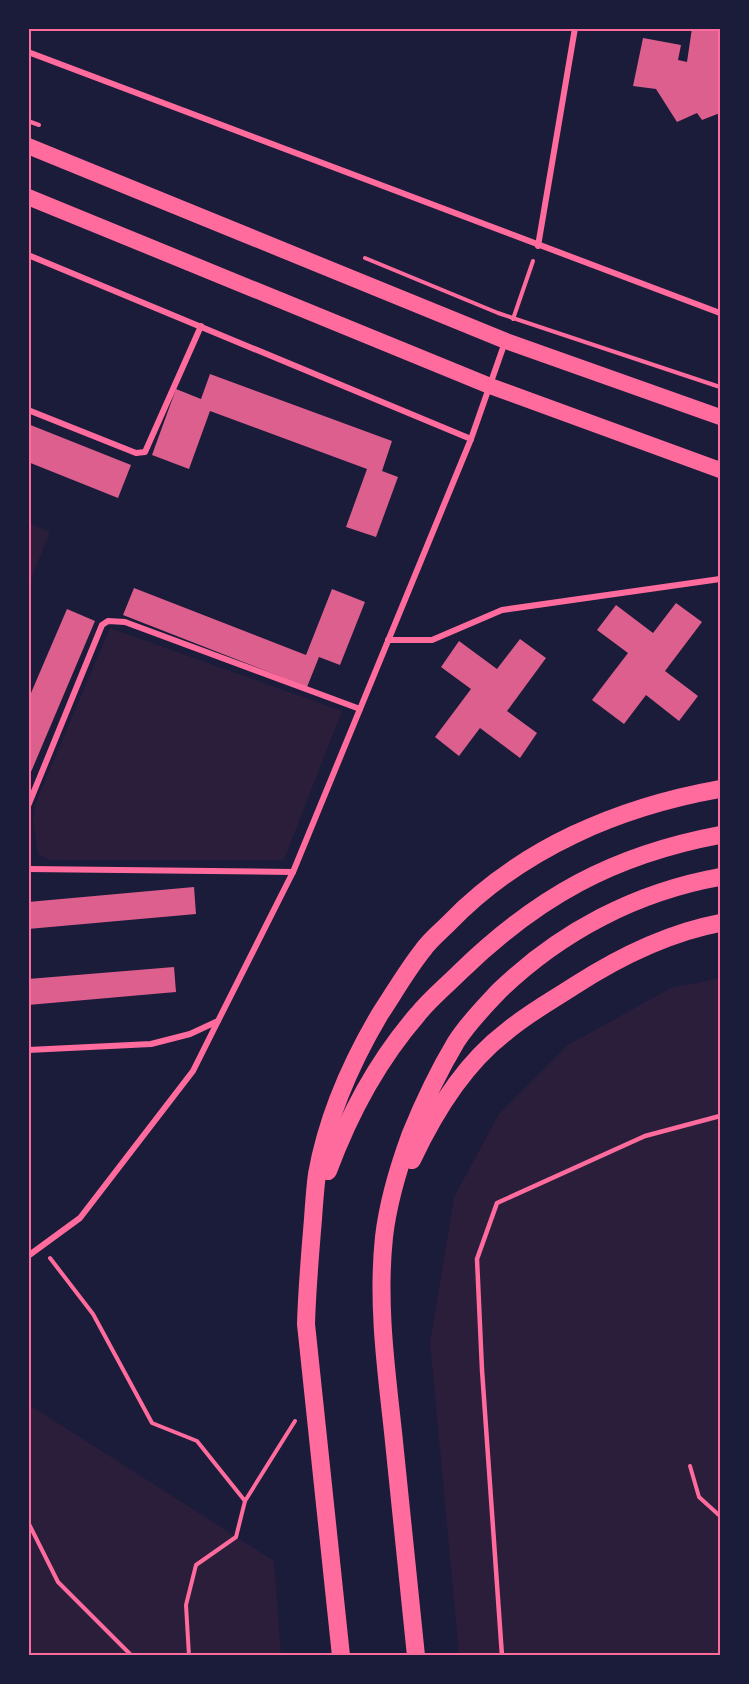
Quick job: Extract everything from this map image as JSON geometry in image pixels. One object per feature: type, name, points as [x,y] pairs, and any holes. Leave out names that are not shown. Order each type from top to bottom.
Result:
[{"type":"highway","points":[[28,146],[506,341],[720,417]]},
{"type":"highway","points":[[28,196],[490,386],[720,470]]},
{"type":"highway","points":[[341,1656],[306,1324],[307,1275],[317,1175],[327,1132],[346,1081],[367,1037],[423,949],[458,913],[495,881],[538,853],[584,829],[681,796],[720,789]]},
{"type":"highway","points":[[312,1226],[325,1177],[341,1136],[388,1052],[419,1012],[485,948],[522,917],[602,870],[646,853],[691,840],[720,835]]},
{"type":"highway","points":[[416,1656],[381,1321],[384,1238],[391,1196],[418,1116],[457,1041],[481,1009],[545,951],[619,908],[659,892],[720,877]]},
{"type":"highway","points":[[384,1238],[397,1197],[431,1122],[453,1088],[503,1033],[537,1008],[629,954],[674,935],[720,923]]},
{"type":"street","points":[[538,246],[575,28]]},
{"type":"street","points":[[28,52],[720,313]]},
{"type":"street","points":[[28,255],[471,439]]},
{"type":"street","points":[[28,410],[136,453],[145,452],[201,327]]},
{"type":"street","points":[[28,1256],[80,1218],[193,1071],[293,872],[471,439],[506,341]]},
{"type":"street","points":[[388,640],[432,640],[502,610],[720,579]]},
{"type":"street","points":[[28,806],[102,625],[108,621],[125,622],[360,709]]},
{"type":"street","points":[[28,869],[293,872]]},
{"type":"street","points":[[28,1050],[152,1044],[190,1034],[218,1021]]},
{"type":"lane","points":[[502,1656],[477,1259],[497,1203],[645,1136],[720,1116]]},
{"type":"path","points":[[28,121],[39,126]]},
{"type":"path","points":[[506,341],[538,246]]},
{"type":"path","points":[[356,255],[514,318],[720,387]]},
{"type":"path","points":[[41,1247],[93,1314],[152,1423],[197,1442],[245,1501]]},
{"type":"path","points":[[189,1656],[186,1605],[196,1565],[236,1537],[245,1501],[313,1392]]},
{"type":"path","points":[[690,1466],[699,1497],[720,1516]]},
{"type":"path","points":[[28,1522],[58,1582],[132,1656]]},
{"type":"shaded area","points":[[29,523],[50,532],[29,584]]},
{"type":"shaded area","points":[[110,628],[342,711],[284,860],[50,860],[38,854],[33,822],[36,802]]},
{"type":"shaded area","points":[[720,978],[720,1655],[459,1655],[430,1342],[454,1197],[499,1114],[568,1045],[671,988]]},
{"type":"shaded area","points":[[28,1404],[274,1561],[281,1655],[29,1655]]},
{"type":"building","points":[[692,28],[720,28],[720,113],[702,120],[697,113],[677,122],[656,89],[633,86],[643,38],[681,45],[678,60],[687,62]]},
{"type":"building","points":[[210,374],[392,441],[382,471],[398,477],[376,537],[346,527],[367,469],[210,411],[189,469],[152,455],[176,389],[201,399]]},
{"type":"building","points":[[28,424],[131,465],[118,498],[28,462]]},
{"type":"building","points":[[134,588],[306,655],[332,589],[365,602],[340,665],[319,657],[307,687],[123,615]]},
{"type":"building","points":[[676,603],[702,622],[665,671],[698,696],[679,721],[646,695],[624,724],[592,700],[628,653],[597,630],[616,605],[653,633]]},
{"type":"building","points":[[67,609],[95,621],[28,779],[28,700]]},
{"type":"building","points":[[520,639],[546,658],[507,711],[537,733],[520,758],[480,728],[459,756],[435,737],[471,689],[441,667],[459,641],[497,669]]},
{"type":"building","points":[[194,887],[196,914],[28,929],[28,902]]},
{"type":"building","points":[[174,967],[176,992],[28,1005],[28,979]]}]
